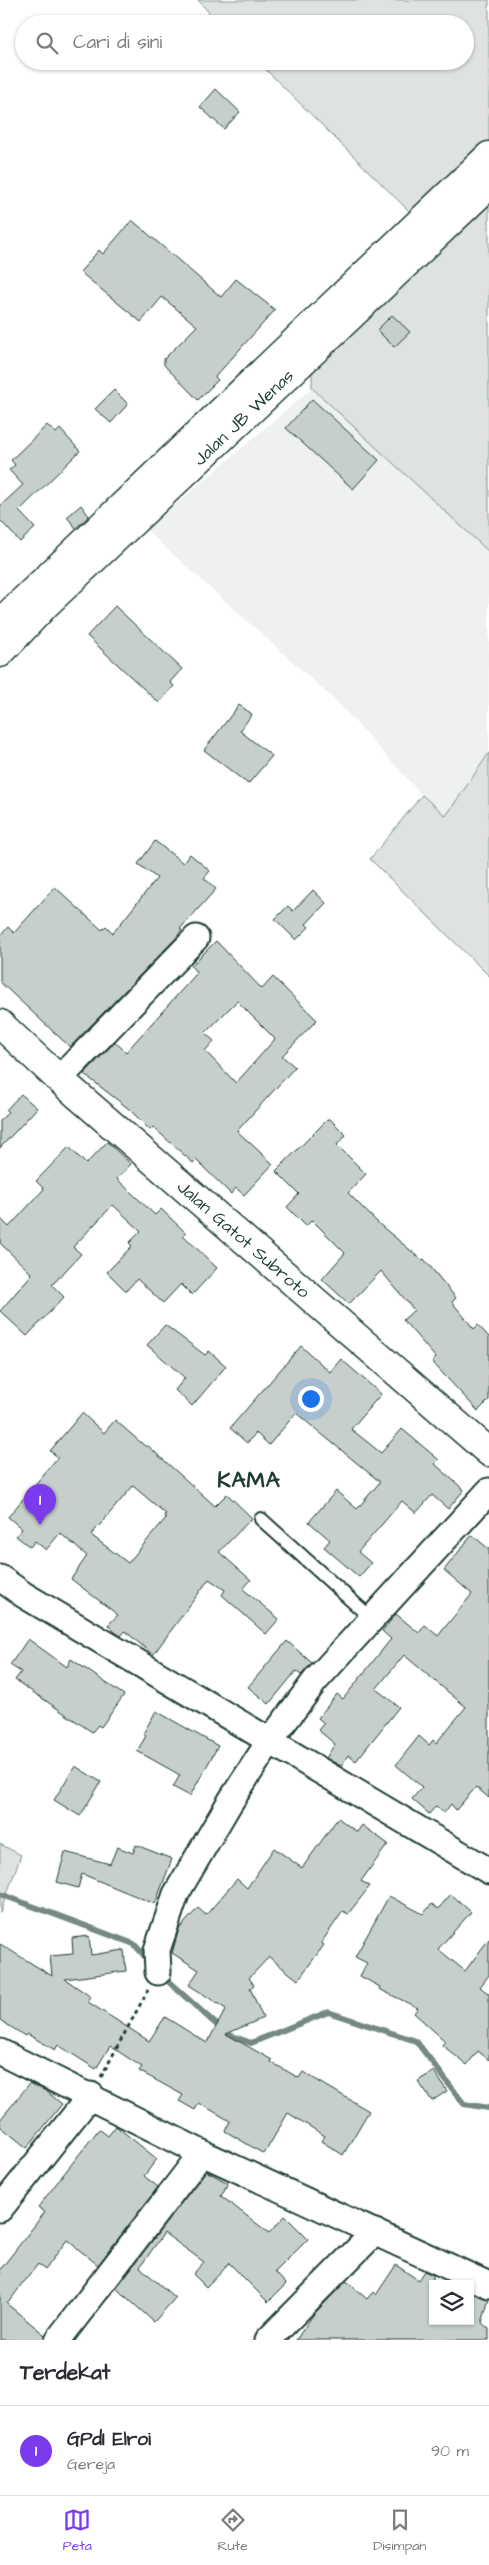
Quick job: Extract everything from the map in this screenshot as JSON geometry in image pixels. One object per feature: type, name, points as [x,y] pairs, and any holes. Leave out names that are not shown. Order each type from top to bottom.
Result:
[{"type":"main road","name":"Jalan JB Wenas","points":[[0,653],[190,454],[489,156]]},
{"type":"main road","name":"Jalan JB Wenas","points":[[0,623],[489,185]]},
{"type":"main road","name":"Jalan Gatot Subroto","points":[[0,1024],[59,1079],[489,1452]]},
{"type":"street","points":[[59,1079],[196,938]]},
{"type":"street","points":[[158,1972],[157,1950],[176,1894],[230,1802],[269,1742],[315,1681],[489,1491]]},
{"type":"street","points":[[0,1578],[24,1595],[269,1742],[489,1871]]},
{"type":"street","points":[[0,2052],[90,2095],[202,2153],[489,2285]]},
{"type":"street","points":[[0,2208],[90,2095]]},
{"type":"street","points":[[58,2340],[202,2153]]},
{"type":"street","points":[[268,2340],[375,2232]]},
{"type":"lane","points":[[261,1519],[372,1620]]},
{"type":"path","points":[[90,2095],[158,1972]]},
{"type":"shaded area","points":[[198,0],[489,0],[489,145],[414,216],[266,70],[474,70],[474,15],[211,15]]},
{"type":"shaded area","points":[[489,199],[489,552],[312,388],[312,370]]},
{"type":"shaded area","points":[[312,388],[489,552],[489,753],[446,816],[422,795],[337,702],[146,530]]},
{"type":"shaded area","points":[[489,753],[489,976],[370,859],[422,795],[446,816]]},
{"type":"shaded area","points":[[0,1844],[21,1855],[0,1913]]},
{"type":"building","points":[[216,89],[240,112],[224,129],[200,107]]},
{"type":"building","points":[[132,220],[221,297],[236,279],[275,310],[215,377],[218,380],[198,400],[164,365],[164,359],[197,326],[162,297],[141,322],[80,272],[99,250],[103,254]]},
{"type":"building","points":[[392,315],[410,332],[394,347],[377,330]]},
{"type":"building","points":[[114,390],[128,404],[111,423],[95,409]]},
{"type":"building","points":[[312,399],[379,460],[353,489],[286,428]]},
{"type":"building","points":[[47,425],[56,433],[60,429],[80,451],[19,511],[35,528],[20,542],[0,520],[0,506],[23,485],[9,470],[15,465],[11,460]]},
{"type":"building","points":[[81,505],[89,516],[76,528],[67,517]]},
{"type":"building","points":[[115,606],[182,669],[170,682],[174,686],[159,703],[87,636]]},
{"type":"building","points":[[239,705],[252,714],[240,731],[272,756],[248,784],[204,750]]},
{"type":"building","points":[[155,841],[183,863],[190,854],[210,871],[204,878],[216,889],[180,929],[182,930],[176,938],[70,1047],[0,982],[0,936],[8,927],[14,933],[55,887],[102,930],[106,926],[113,933],[157,878],[138,864]]},
{"type":"building","points":[[313,890],[326,903],[306,924],[309,927],[296,940],[275,919],[288,906],[293,911]]},
{"type":"building","points":[[216,941],[262,989],[273,977],[317,1020],[282,1056],[295,1067],[237,1131],[273,1164],[244,1195],[236,1188],[231,1194],[196,1160],[193,1163],[153,1127],[150,1130],[129,1109],[84,1074],[115,1042],[126,1052],[197,973],[191,966]],"holes":[[[237,1001],[275,1039],[236,1083],[205,1051],[214,1041],[205,1033]]]},
{"type":"building","points":[[21,1094],[37,1108],[0,1148],[0,1121],[8,1112],[6,1110]]},
{"type":"building","points":[[329,1118],[346,1135],[337,1145],[366,1174],[348,1193],[379,1224],[422,1260],[424,1259],[456,1298],[452,1302],[474,1329],[478,1325],[489,1337],[489,1400],[478,1411],[432,1362],[436,1358],[403,1320],[414,1310],[381,1271],[349,1304],[322,1279],[345,1253],[312,1220],[306,1226],[287,1207],[299,1194],[276,1171]]},
{"type":"building","points":[[107,1142],[131,1164],[117,1179],[155,1215],[161,1209],[186,1233],[183,1235],[217,1268],[192,1295],[181,1284],[163,1303],[137,1279],[126,1291],[107,1272],[132,1246],[129,1243],[141,1231],[113,1205],[73,1247],[81,1254],[52,1285],[64,1297],[27,1336],[0,1311],[32,1274],[0,1243],[0,1218],[9,1227],[44,1189],[36,1181],[69,1147],[86,1164]]},
{"type":"building","points":[[165,1325],[205,1355],[209,1351],[226,1366],[192,1406],[175,1390],[185,1378],[147,1345]]},
{"type":"building","points":[[301,1346],[330,1372],[341,1359],[381,1394],[351,1429],[381,1453],[402,1429],[439,1460],[435,1464],[464,1490],[448,1509],[432,1495],[416,1513],[402,1501],[358,1552],[371,1563],[359,1577],[324,1547],[330,1540],[309,1522],[336,1491],[357,1509],[380,1482],[296,1413],[269,1445],[256,1433],[247,1443],[230,1428]]},
{"type":"building","points":[[82,1413],[104,1433],[115,1420],[146,1447],[147,1445],[215,1506],[227,1494],[252,1518],[219,1552],[251,1580],[243,1589],[279,1619],[266,1634],[222,1595],[225,1590],[209,1579],[153,1655],[125,1631],[121,1636],[115,1632],[108,1625],[118,1615],[71,1579],[87,1556],[60,1533],[46,1550],[35,1541],[30,1547],[16,1536],[22,1529],[8,1517],[58,1457],[50,1451]],"holes":[[[133,1486],[166,1514],[164,1515],[166,1518],[128,1563],[91,1535]]]},
{"type":"building","points":[[472,1535],[489,1549],[489,1798],[476,1787],[456,1810],[451,1804],[444,1813],[436,1806],[429,1814],[412,1799],[422,1787],[396,1765],[419,1736],[429,1745],[433,1740],[436,1743],[466,1707],[404,1655],[376,1689],[399,1707],[356,1761],[348,1755],[341,1766],[326,1758],[335,1744],[318,1730],[324,1723],[318,1718],[337,1694],[343,1699],[391,1639],[382,1631],[396,1614],[419,1633],[425,1625],[438,1636],[472,1594],[444,1570]]},
{"type":"building","points":[[28,1639],[67,1667],[71,1659],[124,1695],[101,1727],[98,1725],[92,1732],[15,1680],[21,1672],[10,1665]]},
{"type":"building","points":[[287,1641],[312,1663],[301,1675],[296,1671],[269,1704],[248,1687]]},
{"type":"building","points":[[156,1711],[218,1746],[190,1796],[173,1787],[180,1775],[137,1751],[146,1736],[143,1734]]},
{"type":"building","points":[[75,1766],[101,1782],[80,1816],[54,1800]]},
{"type":"building","points":[[338,1818],[357,1832],[362,1825],[388,1844],[361,1881],[370,1886],[348,1914],[343,1911],[321,1943],[324,1945],[298,1980],[269,1957],[249,1978],[254,1985],[250,1988],[263,2018],[226,2034],[299,2078],[303,2072],[369,2111],[343,2155],[321,2141],[325,2136],[288,2113],[264,2154],[225,2131],[230,2121],[199,2103],[195,2110],[179,2101],[183,2095],[139,2071],[142,2067],[110,2046],[96,2069],[58,2045],[55,2050],[27,2034],[25,2036],[0,2020],[0,1944],[52,1976],[50,1956],[73,1954],[72,1938],[89,1936],[91,1955],[124,1950],[126,1971],[65,1979],[91,1997],[88,2002],[149,2041],[165,2017],[207,2043],[226,2009],[189,1985],[199,1970],[172,1953],[179,1929],[198,1908],[206,1915],[237,1879],[247,1888],[274,1848],[302,1868]]},
{"type":"building","points":[[136,1845],[172,1859],[155,1904],[82,1874],[78,1888],[57,1882],[65,1852],[110,1864],[117,1847],[133,1853]]},
{"type":"building","points":[[451,1894],[471,1912],[438,1949],[465,1971],[489,1939],[489,1975],[480,1987],[489,1994],[489,2060],[478,2051],[467,2065],[442,2045],[445,2041],[414,2013],[418,2008],[379,1989],[380,1987],[360,1976],[367,1963],[355,1957],[389,1896],[423,1914],[432,1904],[438,1909]]},
{"type":"building","points":[[434,2071],[447,2091],[432,2101],[418,2081]]},
{"type":"building","points":[[30,2083],[46,2091],[62,2104],[27,2148],[0,2126],[0,2120]]},
{"type":"building","points":[[116,2126],[157,2159],[144,2176],[158,2187],[98,2265],[67,2240],[45,2270],[38,2264],[7,2304],[45,2335],[44,2340],[0,2340],[0,2270],[45,2212],[38,2207],[99,2129],[108,2136]]},
{"type":"building","points":[[206,2171],[228,2183],[221,2196],[269,2233],[285,2216],[308,2239],[275,2272],[286,2284],[268,2302],[229,2263],[206,2287],[193,2274],[204,2262],[164,2233],[140,2267],[175,2298],[154,2322],[116,2288]]},
{"type":"building","points":[[396,2265],[418,2280],[424,2271],[433,2275],[433,2280],[429,2280],[429,2325],[474,2325],[474,2294],[489,2299],[482,2323],[489,2329],[489,2340],[296,2340],[313,2315],[346,2281],[367,2299],[373,2292],[376,2295]]},
{"type":"waterway","points":[[0,1894],[134,1944],[150,1962]]},
{"type":"waterway","points":[[161,1975],[227,2034],[251,2043],[328,2012],[416,2041],[464,2104],[489,2108]]},
{"type":"place","name":"GPdI Elroi","points":[[40,1525]]},
{"type":"district","name":"KAMA","points":[[249,1479]]}]
